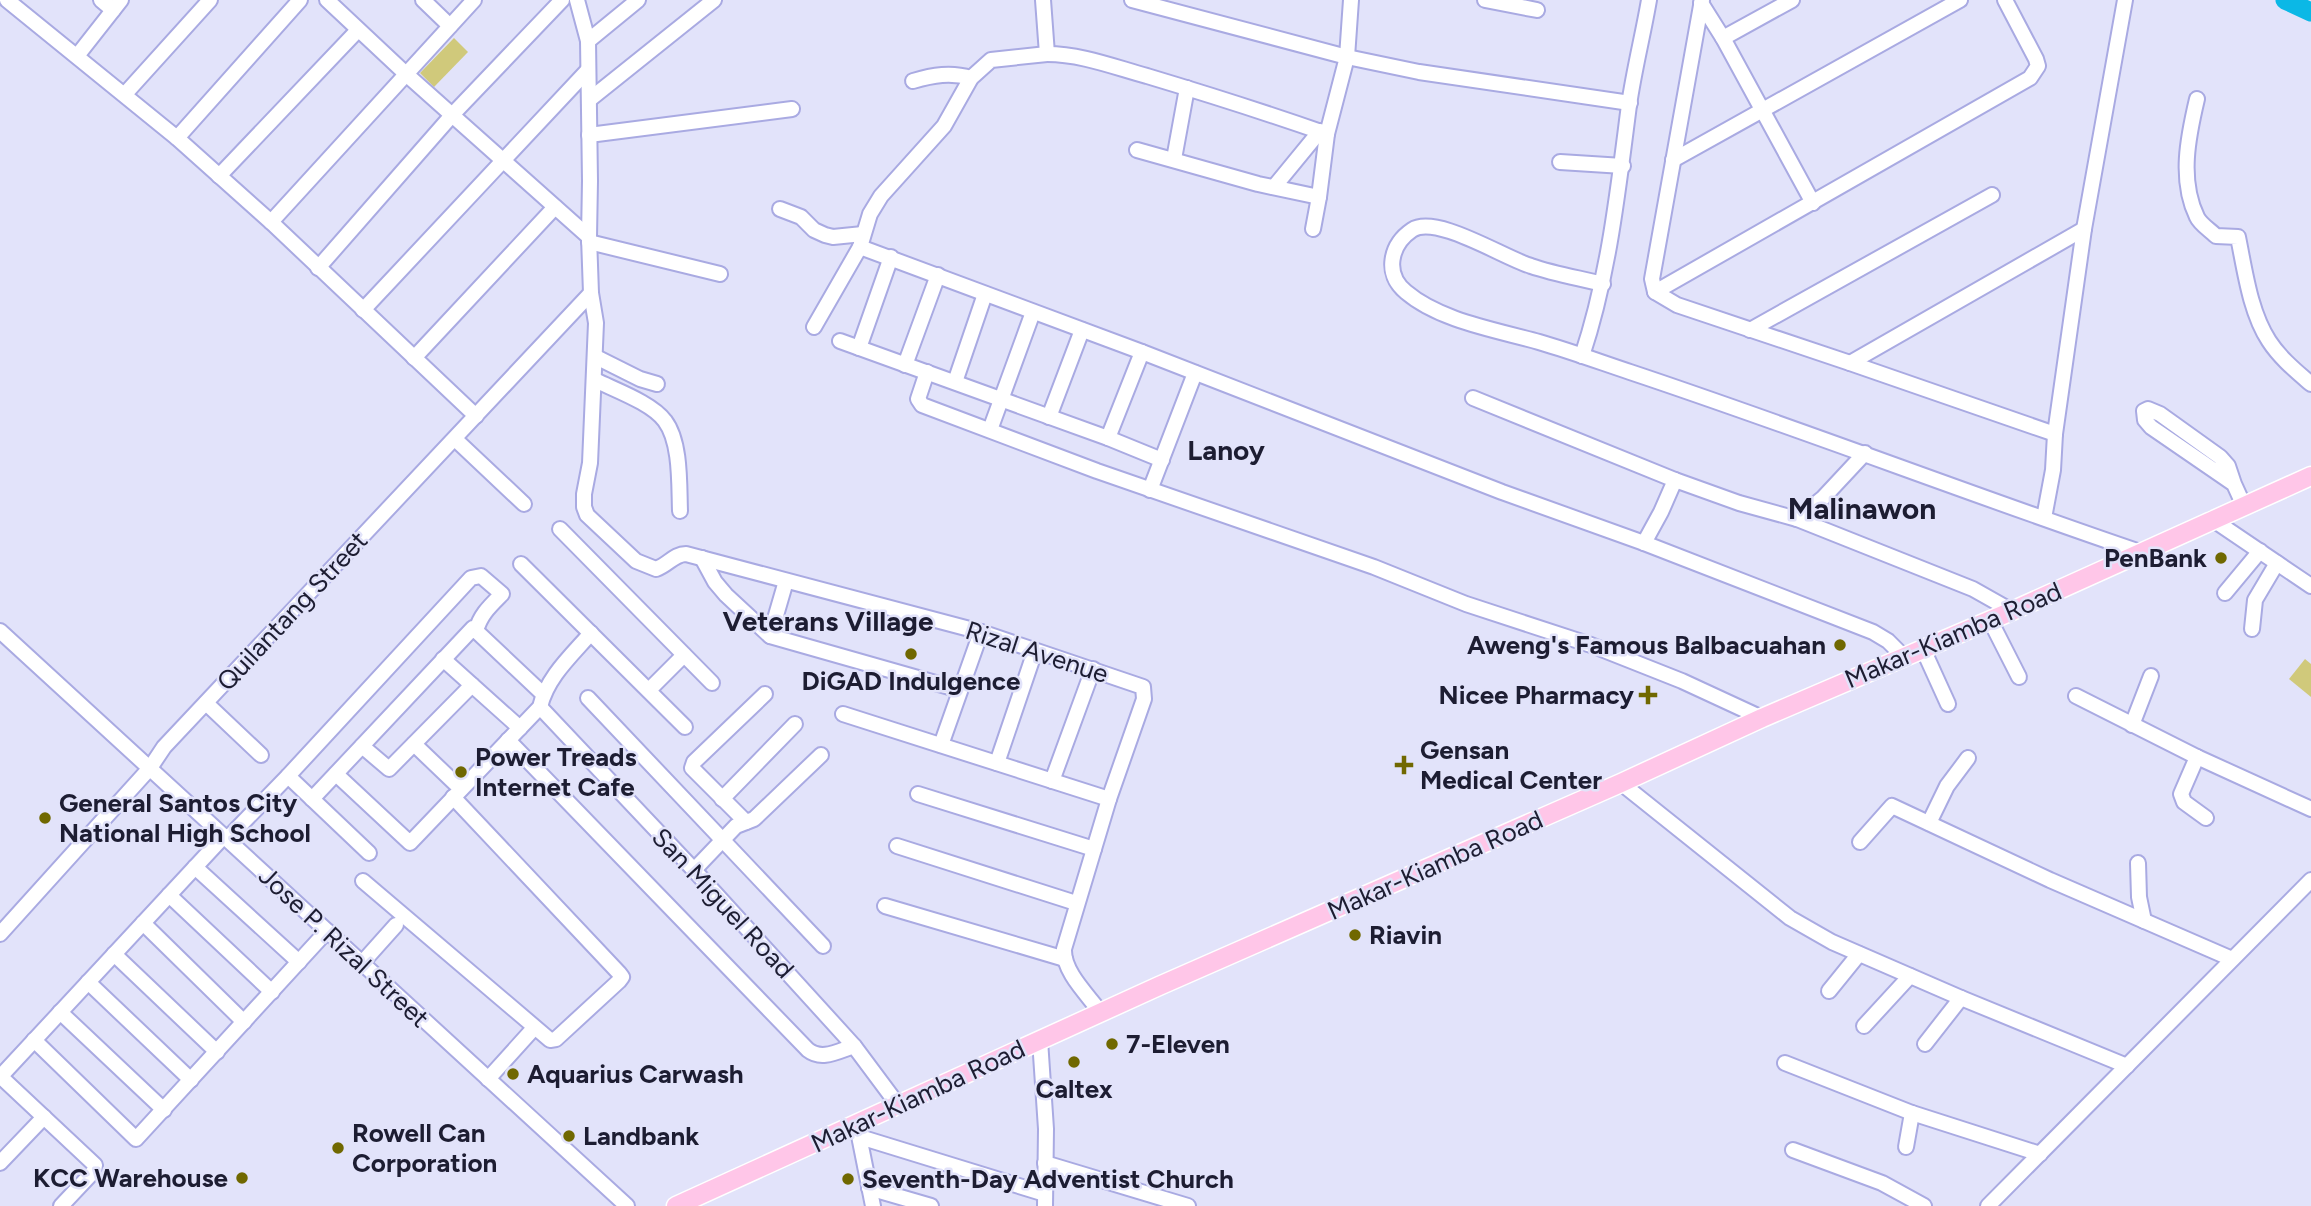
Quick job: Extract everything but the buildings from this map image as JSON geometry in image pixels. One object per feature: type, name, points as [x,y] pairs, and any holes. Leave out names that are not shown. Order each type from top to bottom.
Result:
[{"type":"main road","name":"Makar-Kiamba Road","points":[[676,1206],[858,1130],[898,1105],[1041,1040],[2311,476]]},
{"type":"street","points":[[7,0],[177,138],[271,222],[476,416]]},
{"type":"street","points":[[77,57],[117,5],[101,0]]},
{"type":"street","points":[[125,94],[209,0]]},
{"type":"street","points":[[177,138],[300,0]]},
{"type":"street","points":[[327,0],[589,240],[720,274]]},
{"type":"street","points":[[423,0],[450,26]]},
{"type":"street","points":[[271,222],[474,0]]},
{"type":"street","points":[[318,268],[453,114],[562,0]]},
{"type":"street","points":[[577,0],[588,41],[589,240],[591,293],[596,323],[595,380],[652,409],[666,422],[674,438],[680,511]]},
{"type":"street","points":[[588,41],[638,0]]},
{"type":"street","points":[[589,100],[714,0]]},
{"type":"street","points":[[1043,0],[1047,54]]},
{"type":"street","points":[[1132,0],[1347,57],[1419,72],[1630,103]]},
{"type":"street","points":[[1313,229],[1320,197],[1323,132],[1347,57],[1351,0]]},
{"type":"street","points":[[1485,0],[1537,10]]},
{"type":"street","points":[[1583,356],[1603,284],[1623,166],[1630,103],[1649,0]]},
{"type":"street","points":[[1723,38],[1793,0]]},
{"type":"street","points":[[1673,160],[1960,0]]},
{"type":"street","points":[[1655,292],[2030,78],[2038,66],[2036,59],[2005,0]]},
{"type":"street","points":[[2044,518],[2053,470],[2055,434],[2084,229],[2125,0]]},
{"type":"street","points":[[1702,2],[1813,203]]},
{"type":"street","points":[[1702,2],[1652,279],[1655,292],[1677,306],[2055,434]]},
{"type":"street","points":[[219,176],[358,30]]},
{"type":"street","points":[[814,327],[862,241],[870,214],[881,197],[944,126],[971,78],[991,60],[1064,54],[1187,88],[1323,132]]},
{"type":"street","points":[[363,310],[587,70]]},
{"type":"street","points":[[913,81],[945,74],[959,74],[971,78]]},
{"type":"street","points":[[1174,159],[1187,88]]},
{"type":"street","points":[[2197,99],[2189,132],[2186,180],[2197,219],[2216,236],[2238,237],[2258,320],[2279,354],[2311,384]]},
{"type":"street","points":[[589,135],[792,109]]},
{"type":"street","points":[[1274,187],[1323,132]]},
{"type":"street","points":[[1137,150],[1320,197]]},
{"type":"street","points":[[1560,162],[1623,166]]},
{"type":"street","points":[[1750,330],[1992,195]]},
{"type":"street","points":[[414,358],[555,207]]},
{"type":"street","points":[[780,209],[802,217],[814,230],[825,235],[862,241],[891,257],[985,294],[1514,497],[1644,543],[1882,636],[1904,657]]},
{"type":"street","points":[[1603,284],[1530,266],[1437,227],[1424,226],[1413,230],[1394,253],[1391,264],[1394,276],[1403,290],[1442,313],[1583,356],[1865,453],[2140,552]]},
{"type":"street","points":[[1850,363],[2084,229]]},
{"type":"street","points":[[859,348],[891,257]]},
{"type":"street","points":[[905,365],[938,275]]},
{"type":"street","name":"Quilantang Street","points":[[0,934],[150,768],[164,747],[591,293]]},
{"type":"street","points":[[955,382],[985,294]]},
{"type":"street","points":[[989,430],[1033,312]]},
{"type":"street","points":[[1049,417],[1082,330]]},
{"type":"street","points":[[841,341],[1162,460]]},
{"type":"street","points":[[1108,438],[1142,352]]},
{"type":"street","points":[[596,357],[656,384]]},
{"type":"street","points":[[927,372],[918,399],[920,404],[1150,490],[1374,568],[1466,604],[1591,645],[1682,681],[1762,719]]},
{"type":"street","points":[[1150,490],[1195,373]]},
{"type":"street","name":"Rizal Avenue","points":[[595,380],[590,463],[584,507],[587,515],[636,561],[656,569],[663,567],[678,554],[686,554],[981,632],[1143,687],[1144,699],[1109,799]]},
{"type":"street","points":[[1473,398],[1675,480],[1739,503],[1797,519],[1973,589],[2012,611]]},
{"type":"street","points":[[2234,484],[2151,427],[2145,420],[2144,411],[2148,409],[2160,414],[2220,457],[2228,466],[2244,506]]},
{"type":"street","points":[[455,439],[524,504]]},
{"type":"street","points":[[1797,519],[1833,489],[1865,453]]},
{"type":"street","points":[[1644,543],[1675,480]]},
{"type":"street","points":[[2212,519],[2311,586]]},
{"type":"street","points":[[560,529],[712,683]]},
{"type":"street","points":[[2225,593],[2260,551]]},
{"type":"street","points":[[702,558],[715,582],[726,595],[770,636],[960,690]]},
{"type":"street","points":[[2252,629],[2255,600],[2277,563]]},
{"type":"street","points":[[521,564],[685,727]]},
{"type":"street","points":[[61,1206],[94,1171],[95,1165],[0,1077],[195,867],[288,776],[471,578],[481,576],[502,594],[484,612],[476,631],[472,628],[312,799]]},
{"type":"street","points":[[770,636],[786,581]]},
{"type":"street","points":[[1990,620],[2019,677]]},
{"type":"street","name":"Jose P. Rizal Street","points":[[0,631],[627,1206]]},
{"type":"street","name":"San Miguel Road","points":[[476,631],[542,700],[854,1046],[898,1105]]},
{"type":"street","points":[[941,745],[981,632]]},
{"type":"street","points":[[336,774],[410,843],[520,728],[542,700],[552,679],[591,633]]},
{"type":"street","points":[[1923,649],[1948,704]]},
{"type":"street","points":[[997,763],[1035,651]]},
{"type":"street","points":[[649,690],[684,655]]},
{"type":"street","points":[[443,659],[520,728]]},
{"type":"street","points":[[1052,780],[1093,669]]},
{"type":"street","points":[[2132,725],[2151,676]]},
{"type":"street","points":[[362,746],[389,769],[472,685]]},
{"type":"street","points":[[746,822],[695,773],[692,766],[765,694]]},
{"type":"street","points":[[2076,696],[2197,757],[2311,809]]},
{"type":"street","points":[[588,698],[823,946]]},
{"type":"street","points":[[206,703],[261,755]]},
{"type":"street","points":[[843,714],[1109,799],[1066,937],[1065,959],[1101,1013]]},
{"type":"street","points":[[722,800],[795,724]]},
{"type":"street","points":[[508,740],[808,1050],[821,1056],[854,1046]]},
{"type":"street","points":[[363,881],[547,1038],[555,1040],[619,981],[621,975],[414,744]]},
{"type":"street","points":[[694,870],[736,826],[754,818],[821,755]]},
{"type":"street","points":[[2197,757],[2181,794],[2184,802],[2206,818]]},
{"type":"street","points":[[1929,823],[1947,786],[1968,758]]},
{"type":"street","points":[[288,776],[369,853]]},
{"type":"street","points":[[1621,783],[1790,918],[1859,954],[2127,1066]]},
{"type":"street","points":[[918,794],[1094,849]]},
{"type":"street","points":[[1860,842],[1892,806],[2050,880],[2232,959]]},
{"type":"street","points":[[897,846],[1076,903]]},
{"type":"street","points":[[2138,863],[2139,897],[2144,921]]},
{"type":"street","points":[[195,867],[299,962]]},
{"type":"street","points":[[1988,1206],[2311,880]]},
{"type":"street","points":[[169,895],[272,992]]},
{"type":"street","points":[[885,906],[1065,959]]},
{"type":"street","points":[[142,923],[244,1022]]},
{"type":"street","points":[[362,963],[396,925]]},
{"type":"street","points":[[34,1041],[136,1139],[327,931]]},
{"type":"street","points":[[114,954],[217,1052]]},
{"type":"street","points":[[1829,991],[1859,954]]},
{"type":"street","points":[[1864,1026],[1910,976]]},
{"type":"street","points":[[88,982],[191,1080]]},
{"type":"street","points":[[1925,1044],[1961,998]]},
{"type":"street","points":[[60,1012],[163,1110]]},
{"type":"street","points":[[488,1079],[534,1028]]},
{"type":"street","points":[[858,1130],[1045,1200],[1041,1040]]},
{"type":"street","points":[[1785,1063],[1912,1113],[2040,1154]]},
{"type":"street","points":[[1906,1147],[1912,1113]]},
{"type":"street","points":[[0,1163],[44,1117]]},
{"type":"street","points":[[858,1130],[873,1206]]},
{"type":"street","points":[[1793,1150],[1882,1183],[1924,1206]]},
{"type":"street","points":[[1045,1163],[1188,1206]]},
{"type":"street","points":[[869,1188],[931,1206]]},
{"type":"shaded area","points":[[454,38],[468,52],[434,87],[420,73]]},
{"type":"shaded area","points":[[2305,659],[2311,664],[2311,697],[2289,679]]},
{"type":"waterway","points":[[2285,0],[2311,12]]},
{"type":"place","name":"PenBank","points":[[2221,558]]},
{"type":"place","name":"Aweng's Famous Balbacuahan","points":[[1840,645]]},
{"type":"place","name":"DiGAD Indulgence","points":[[911,654]]},
{"type":"place","name":"Nicee Pharmacy","points":[[1648,695]]},
{"type":"place","name":"Gensan Medical Center","points":[[1404,765]]},
{"type":"place","name":"Power Treads Internet Cafe","points":[[461,772]]},
{"type":"place","name":"General Santos City National High School","points":[[45,818]]},
{"type":"place","name":"Riavin","points":[[1355,935]]},
{"type":"place","name":"7-Eleven","points":[[1112,1044]]},
{"type":"place","name":"Caltex","points":[[1074,1062]]},
{"type":"place","name":"Aquarius Carwash","points":[[513,1074]]},
{"type":"place","name":"Landbank","points":[[569,1136]]},
{"type":"place","name":"Rowell Can Corporation","points":[[338,1148]]},
{"type":"place","name":"KCC Warehouse","points":[[242,1178]]},
{"type":"place","name":"Seventh-Day Adventist Church","points":[[848,1179]]},
{"type":"district","name":"Lanoy","points":[[1226,450]]},
{"type":"district","name":"Malinawon","points":[[1862,509]]},
{"type":"district","name":"Veterans Village","points":[[828,621]]}]
